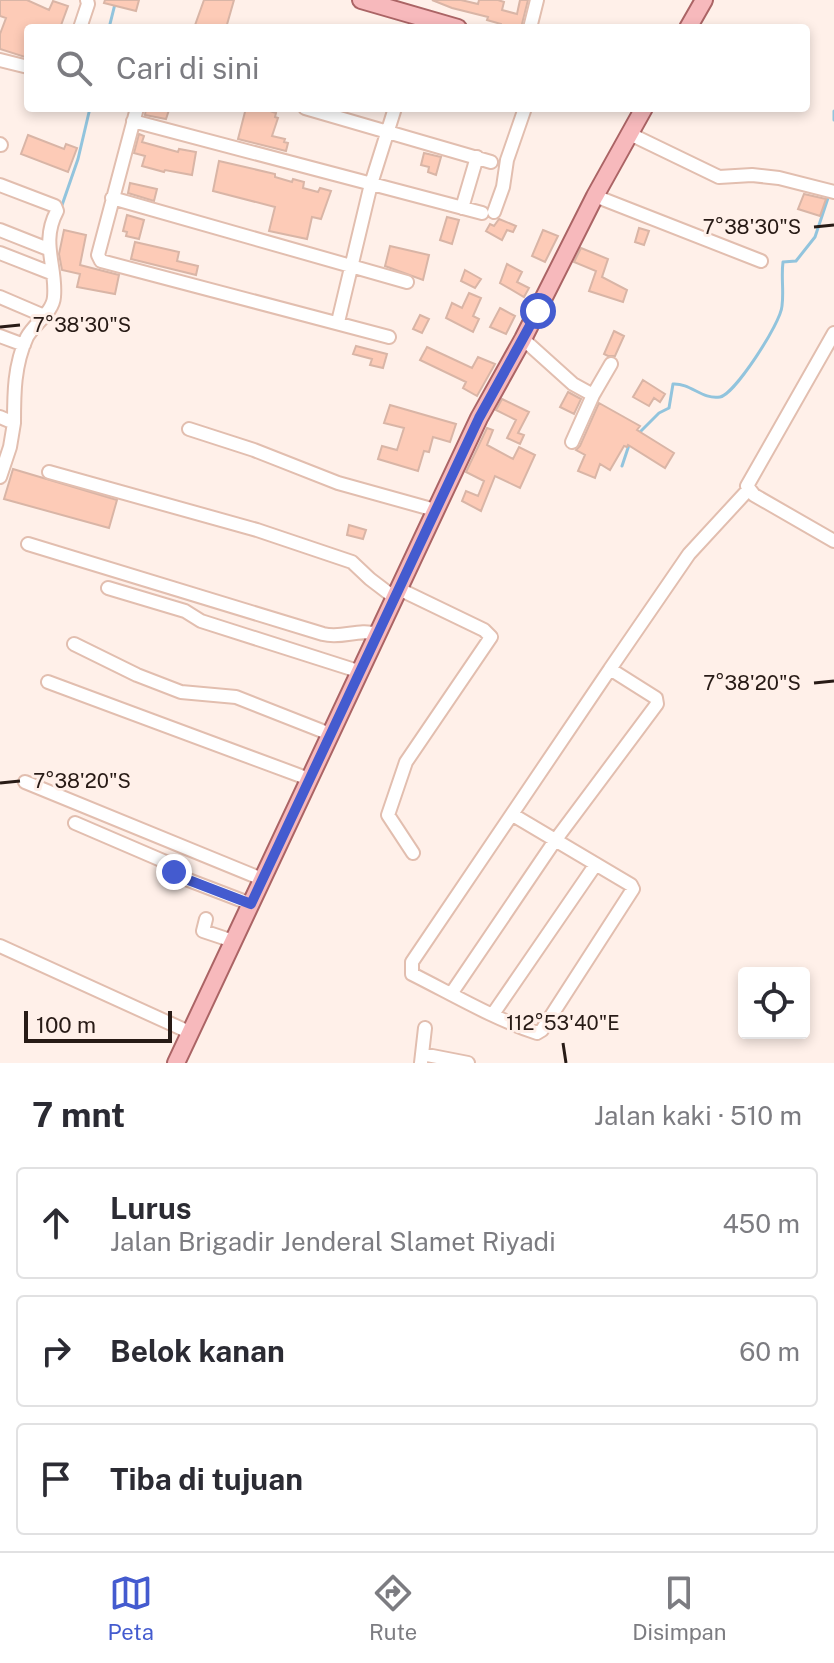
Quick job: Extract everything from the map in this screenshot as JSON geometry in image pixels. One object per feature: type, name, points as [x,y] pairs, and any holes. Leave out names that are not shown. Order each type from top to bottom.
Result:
[{"type":"main road","points":[[361,0],[421,23]]},
{"type":"main road","points":[[690,24],[704,0]]},
{"type":"main road","points":[[176,1063],[479,418],[642,112]]},
{"type":"street","points":[[81,24],[87,0]]},
{"type":"street","points":[[531,24],[537,0]]},
{"type":"street","points":[[0,60],[24,66]]},
{"type":"street","points":[[136,112],[98,255],[101,261],[389,337]]},
{"type":"street","points":[[319,112],[491,162]]},
{"type":"street","points":[[338,322],[371,184],[394,112]]},
{"type":"street","points":[[133,121],[462,208],[488,212],[503,187],[507,160],[524,112]]},
{"type":"street","points":[[630,134],[719,177],[752,175],[779,178],[829,191]]},
{"type":"street","points":[[462,208],[477,157]]},
{"type":"street","points":[[0,185],[57,207],[48,249],[54,299],[24,345],[8,384],[14,423],[0,477]]},
{"type":"street","points":[[595,196],[761,261]]},
{"type":"street","points":[[112,198],[407,282]]},
{"type":"street","points":[[0,230],[48,249]]},
{"type":"street","points":[[0,253],[51,273]]},
{"type":"street","points":[[0,297],[42,315]]},
{"type":"street","points":[[513,815],[633,889],[542,1030],[533,1032],[412,974],[412,962],[689,554],[748,490],[748,483],[834,333]]},
{"type":"street","points":[[0,336],[24,345]]},
{"type":"street","points":[[523,339],[563,376],[593,395]]},
{"type":"street","points":[[572,442],[611,364]]},
{"type":"street","points":[[0,417],[14,423]]},
{"type":"street","points":[[189,429],[254,450],[338,483],[435,510]]},
{"type":"street","points":[[49,472],[257,530],[352,562],[370,579],[397,594],[484,630],[491,637],[404,767],[388,815],[413,853]]},
{"type":"street","points":[[748,490],[834,541]]},
{"type":"street","points":[[28,544],[323,634],[343,637],[362,630],[377,634]]},
{"type":"street","points":[[108,588],[185,611],[201,621],[361,672]]},
{"type":"street","points":[[74,644],[137,675],[181,692],[236,697],[330,734]]},
{"type":"street","points":[[451,994],[554,842],[657,704],[656,698],[610,669]]},
{"type":"street","points":[[48,682],[309,779]]},
{"type":"street","points":[[25,782],[262,879]]},
{"type":"street","points":[[75,823],[168,863],[178,876],[251,904]]},
{"type":"street","points":[[493,1014],[596,864]]},
{"type":"street","points":[[206,919],[203,931],[233,941]]},
{"type":"street","points":[[0,946],[189,1032]]},
{"type":"street","points":[[425,1028],[422,1059],[468,1063]]},
{"type":"building","points":[[0,0],[27,0],[49,10],[53,1],[68,6],[61,24],[24,24],[24,57],[0,49],[0,34],[6,18],[0,16]]},
{"type":"building","points":[[105,0],[139,0],[136,11],[104,3]]},
{"type":"building","points":[[204,0],[234,0],[227,24],[195,24]]},
{"type":"building","points":[[432,0],[461,0],[478,4],[479,0],[498,0],[504,2],[502,10],[517,14],[520,0],[528,0],[522,24],[501,24],[487,20],[488,17]]},
{"type":"building","points":[[145,112],[168,112],[166,119],[145,115]]},
{"type":"building","points":[[245,112],[273,112],[278,118],[272,136],[285,139],[284,142],[288,143],[286,151],[238,139]]},
{"type":"building","points":[[139,134],[144,136],[142,142],[178,152],[179,149],[196,152],[192,175],[142,166],[145,156],[134,153]]},
{"type":"building","points":[[28,135],[64,149],[66,144],[77,148],[68,172],[21,154]]},
{"type":"building","points":[[424,153],[441,157],[436,175],[428,172],[429,167],[421,165]]},
{"type":"building","points":[[219,161],[275,174],[275,177],[292,182],[293,179],[304,182],[303,188],[331,191],[321,219],[312,217],[307,239],[269,231],[275,207],[213,191]]},
{"type":"building","points":[[130,183],[157,189],[154,201],[128,193]]},
{"type":"building","points":[[804,194],[826,199],[820,216],[798,209]]},
{"type":"building","points":[[127,215],[144,220],[139,239],[126,236],[127,232],[123,231]]},
{"type":"building","points":[[447,217],[459,220],[452,244],[440,240]]},
{"type":"building","points":[[499,219],[516,226],[513,232],[507,230],[502,240],[486,231],[490,224],[494,226]]},
{"type":"building","points":[[639,228],[649,231],[644,245],[635,242]]},
{"type":"building","points":[[64,230],[86,235],[80,265],[119,275],[115,294],[77,287],[80,274],[62,270],[59,254]]},
{"type":"building","points":[[543,230],[558,236],[545,262],[532,256]]},
{"type":"building","points":[[135,242],[179,252],[177,261],[198,266],[196,275],[131,259]]},
{"type":"building","points":[[390,246],[429,255],[423,280],[385,266]]},
{"type":"building","points":[[581,248],[608,259],[602,277],[627,290],[623,302],[589,291],[596,271],[574,262]]},
{"type":"building","points":[[507,264],[522,272],[517,282],[529,288],[524,297],[500,283]]},
{"type":"building","points":[[465,270],[481,279],[475,288],[461,281]]},
{"type":"building","points":[[469,293],[481,298],[473,316],[479,319],[473,332],[446,318],[452,303],[462,308]]},
{"type":"building","points":[[500,308],[515,316],[506,334],[490,327]]},
{"type":"building","points":[[420,315],[429,319],[422,333],[413,329]]},
{"type":"building","points":[[614,331],[624,336],[615,356],[608,356],[604,354]]},
{"type":"building","points":[[356,346],[387,354],[383,368],[370,365],[372,359],[353,354]]},
{"type":"building","points":[[427,347],[472,368],[478,357],[495,364],[477,396],[463,388],[466,382],[420,360]]},
{"type":"building","points":[[643,380],[665,394],[660,402],[654,398],[649,406],[633,397]]},
{"type":"building","points":[[568,392],[581,399],[574,414],[560,407]]},
{"type":"building","points":[[502,399],[529,412],[518,433],[524,435],[520,444],[507,438],[516,420],[496,410]]},
{"type":"building","points":[[599,403],[640,426],[637,430],[674,453],[665,468],[628,445],[624,446],[610,470],[600,464],[595,478],[578,471],[585,455],[576,450]]},
{"type":"building","points":[[390,405],[456,424],[450,442],[433,437],[429,452],[424,451],[418,471],[378,459],[382,446],[397,450],[404,428],[384,423]]},
{"type":"building","points":[[487,428],[493,430],[487,445],[513,459],[519,447],[535,455],[520,488],[495,476],[481,511],[462,501],[466,491],[478,496],[484,481],[466,472]]},
{"type":"building","points":[[13,469],[117,500],[109,528],[4,499]]},
{"type":"building","points":[[349,525],[366,530],[363,539],[347,535]]},
{"type":"waterway","points":[[110,24],[116,0]]},
{"type":"waterway","points":[[834,111],[834,120]]},
{"type":"waterway","points":[[61,208],[78,159],[89,112]]},
{"type":"waterway","points":[[639,433],[659,413],[669,408],[673,384],[720,397],[746,372],[780,315],[783,262],[796,261],[815,237],[829,195]]},
{"type":"waterway","points":[[622,466],[629,445]]},
{"type":"route","points":[[174,872],[251,904],[479,418],[538,311]]}]
